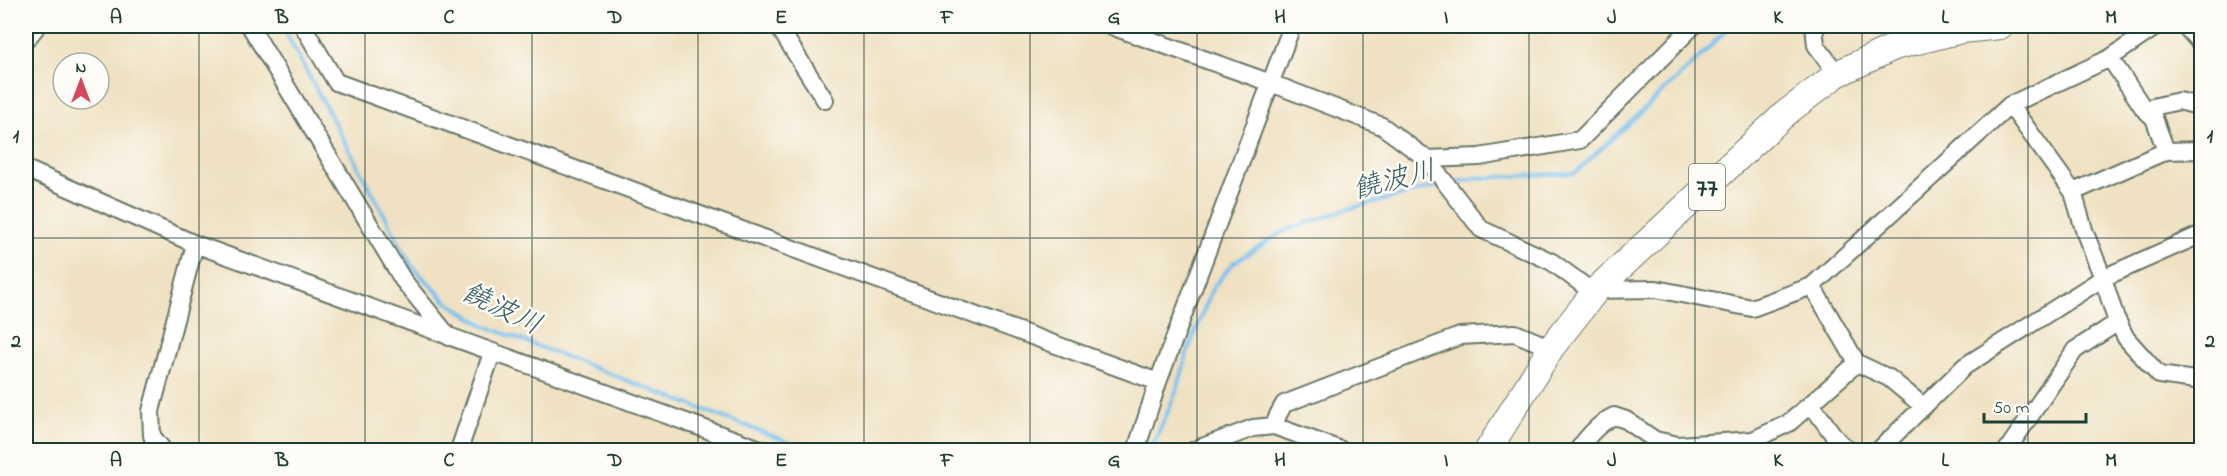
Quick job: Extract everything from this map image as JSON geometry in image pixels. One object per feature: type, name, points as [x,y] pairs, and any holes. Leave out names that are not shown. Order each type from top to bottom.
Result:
[{"type":"main road","name":"77","points":[[1488,450],[1551,348],[1597,289],[1786,113],[1837,74],[1894,47],[1962,30],[2000,26]]},
{"type":"street","points":[[26,40],[37,26]]},
{"type":"street","points":[[250,26],[403,280],[449,337]]},
{"type":"street","points":[[303,26],[336,81],[1158,382]]},
{"type":"street","points":[[778,26],[825,100]]},
{"type":"street","points":[[1111,26],[1271,83],[1382,126],[1428,159],[1481,229],[1552,262],[1590,290],[1656,289],[1752,308],[1812,286],[2010,105],[2110,58],[2157,26]]},
{"type":"street","points":[[1136,450],[1158,382],[1292,26]]},
{"type":"street","points":[[1428,159],[1479,157],[1580,140],[1693,26]]},
{"type":"street","points":[[1814,26],[1816,45],[1837,74]]},
{"type":"street","points":[[2185,26],[2202,45]]},
{"type":"street","points":[[2110,58],[2144,109],[2154,118],[2166,151]]},
{"type":"street","points":[[2144,109],[2179,101],[2202,107]]},
{"type":"street","points":[[2010,105],[2073,192],[2099,272],[2126,338],[2159,375],[2202,381]]},
{"type":"street","points":[[2073,192],[2166,151],[2202,150]]},
{"type":"street","points":[[26,169],[195,244],[763,450]]},
{"type":"street","points":[[1879,450],[1965,366],[2103,278],[2202,234]]},
{"type":"street","points":[[163,450],[152,436],[151,411],[195,244]]},
{"type":"street","points":[[1812,286],[1857,363],[1889,378],[1923,406]]},
{"type":"street","points":[[2007,450],[2075,350],[2118,322]]},
{"type":"street","points":[[1274,426],[1284,404],[1460,336],[1515,333],[1551,348]]},
{"type":"street","points":[[459,450],[492,353]]},
{"type":"street","points":[[1578,450],[1606,420],[1614,416],[1626,420],[1655,440],[1678,444],[1754,445],[1789,423],[1857,363]]},
{"type":"street","points":[[1811,404],[1837,447]]},
{"type":"street","points":[[1194,450],[1253,428],[1274,426],[1341,450]]},
{"type":"waterway","name":"饒波川","points":[[282,26],[412,266],[447,302],[485,326],[809,450]]},
{"type":"waterway","name":"饒波川","points":[[1451,183],[1478,178],[1575,173],[1700,57],[1730,26]]},
{"type":"waterway","name":"饒波川","points":[[1143,449],[1154,442],[1166,416],[1212,289],[1233,263],[1286,230],[1348,209],[1441,185]]}]
